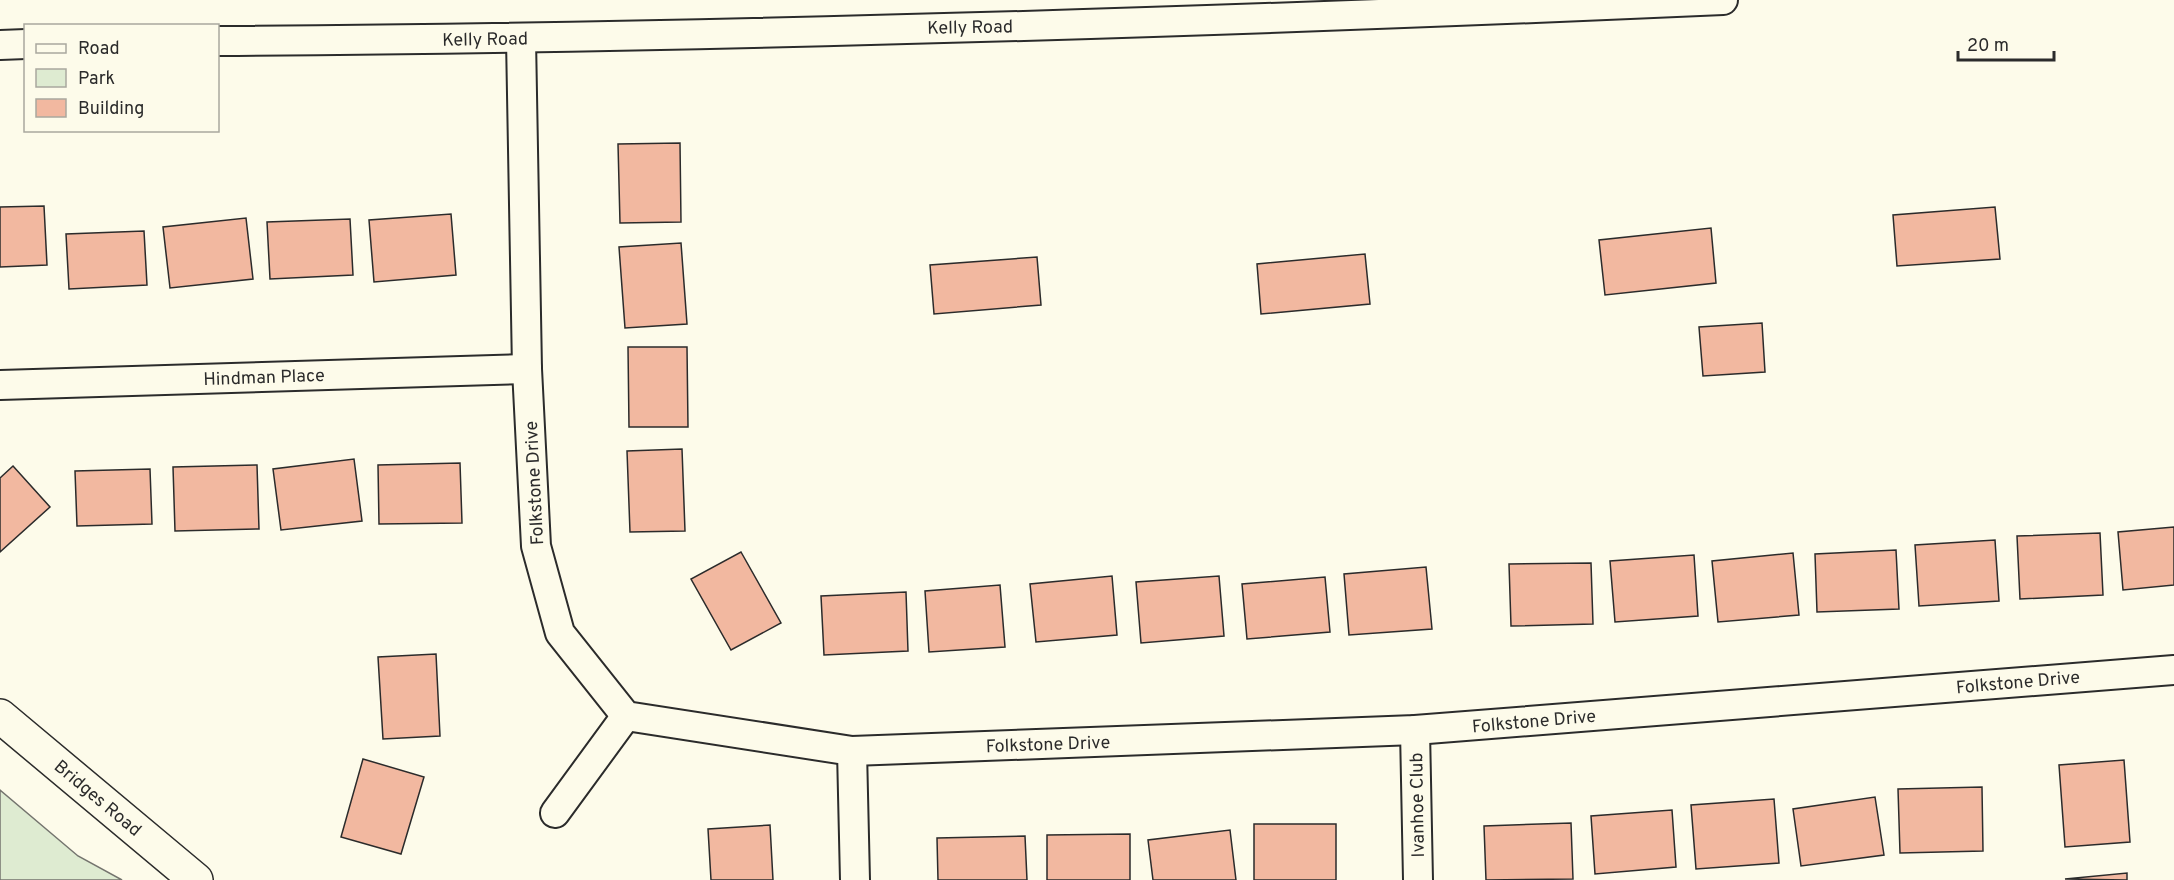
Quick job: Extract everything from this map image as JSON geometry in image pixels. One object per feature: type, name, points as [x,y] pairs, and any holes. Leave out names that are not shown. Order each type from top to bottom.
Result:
[{"type":"street","name":"Kelly Road","points":[[219,41],[521,39],[1320,17],[1723,0]]},
{"type":"street","name":"Folkstone Drive","points":[[521,39],[527,369],[536,546],[560,633],[626,716],[852,751],[1415,730],[2174,670]]},
{"type":"street","points":[[0,45],[24,44]]},
{"type":"street","name":"Hindman Place","points":[[0,385],[527,369]]},
{"type":"street","name":"Bridges Road","points":[[0,716],[196,880]]},
{"type":"street","points":[[555,813],[626,716]]},
{"type":"street","name":"Ivanhoe Club","points":[[1415,730],[1418,880]]},
{"type":"street","points":[[852,751],[855,880]]},
{"type":"green space","points":[[0,790],[78,856],[122,880],[0,880]]},
{"type":"building","points":[[680,143],[681,222],[620,223],[618,144]]},
{"type":"building","points":[[44,206],[47,265],[0,267],[0,207]]},
{"type":"building","points":[[1995,207],[2000,259],[1897,266],[1893,215]]},
{"type":"building","points":[[451,214],[456,275],[374,282],[369,220]]},
{"type":"building","points":[[246,218],[253,279],[170,288],[163,227]]},
{"type":"building","points":[[350,219],[353,275],[270,279],[267,222]]},
{"type":"building","points":[[1711,228],[1716,283],[1605,295],[1599,240]]},
{"type":"building","points":[[144,231],[147,285],[69,289],[66,234]]},
{"type":"building","points":[[681,243],[687,324],[625,328],[619,247]]},
{"type":"building","points":[[1365,254],[1370,304],[1261,314],[1257,264]]},
{"type":"building","points":[[1037,257],[1041,305],[934,314],[930,265]]},
{"type":"building","points":[[1762,323],[1765,372],[1703,376],[1699,327]]},
{"type":"building","points":[[628,347],[687,347],[688,427],[629,427]]},
{"type":"building","points":[[682,449],[685,531],[630,532],[627,451]]},
{"type":"building","points":[[354,459],[362,521],[281,530],[273,469]]},
{"type":"building","points":[[460,463],[462,523],[379,524],[378,465]]},
{"type":"building","points":[[257,465],[259,529],[175,531],[173,467]]},
{"type":"building","points":[[13,466],[50,507],[0,552],[0,478]]},
{"type":"building","points":[[150,469],[152,524],[77,526],[75,471]]},
{"type":"building","points":[[2174,527],[2174,585],[2123,590],[2118,532]]},
{"type":"building","points":[[2100,533],[2103,595],[2020,599],[2017,536]]},
{"type":"building","points":[[1995,540],[1999,601],[1919,606],[1915,545]]},
{"type":"building","points":[[1896,550],[1899,609],[1817,612],[1815,554]]},
{"type":"building","points":[[741,552],[781,623],[731,650],[691,579]]},
{"type":"building","points":[[1793,553],[1799,615],[1718,622],[1712,561]]},
{"type":"building","points":[[1694,555],[1698,616],[1615,622],[1610,561]]},
{"type":"building","points":[[1591,563],[1593,624],[1511,626],[1509,564]]},
{"type":"building","points":[[1426,567],[1432,629],[1349,635],[1344,574]]},
{"type":"building","points":[[1112,576],[1117,635],[1036,642],[1030,584]]},
{"type":"building","points":[[1219,576],[1224,636],[1141,643],[1136,582]]},
{"type":"building","points":[[1325,577],[1330,632],[1247,639],[1242,584]]},
{"type":"building","points":[[1000,585],[1005,647],[929,652],[925,591]]},
{"type":"building","points":[[906,592],[908,651],[824,655],[821,596]]},
{"type":"building","points":[[436,654],[440,736],[383,739],[378,657]]},
{"type":"building","points":[[363,759],[424,777],[401,854],[341,837]]},
{"type":"building","points":[[2124,760],[2130,842],[2065,847],[2059,765]]},
{"type":"building","points":[[1982,787],[1983,851],[1900,853],[1898,789]]},
{"type":"building","points":[[1875,797],[1884,855],[1801,866],[1793,809]]},
{"type":"building","points":[[1774,799],[1779,863],[1696,869],[1691,805]]},
{"type":"building","points":[[1672,810],[1676,867],[1595,874],[1591,816]]},
{"type":"building","points":[[1571,823],[1573,879],[1486,880],[1484,826]]},
{"type":"building","points":[[1254,824],[1336,824],[1336,880],[1254,880]]},
{"type":"building","points":[[770,825],[773,880],[711,880],[708,829]]},
{"type":"building","points":[[1230,830],[1236,880],[1153,880],[1148,840]]},
{"type":"building","points":[[1130,834],[1130,880],[1047,880],[1047,835]]},
{"type":"building","points":[[1025,836],[1027,880],[938,880],[937,838]]},
{"type":"building","points":[[2127,873],[2127,880],[2065,879]]}]
